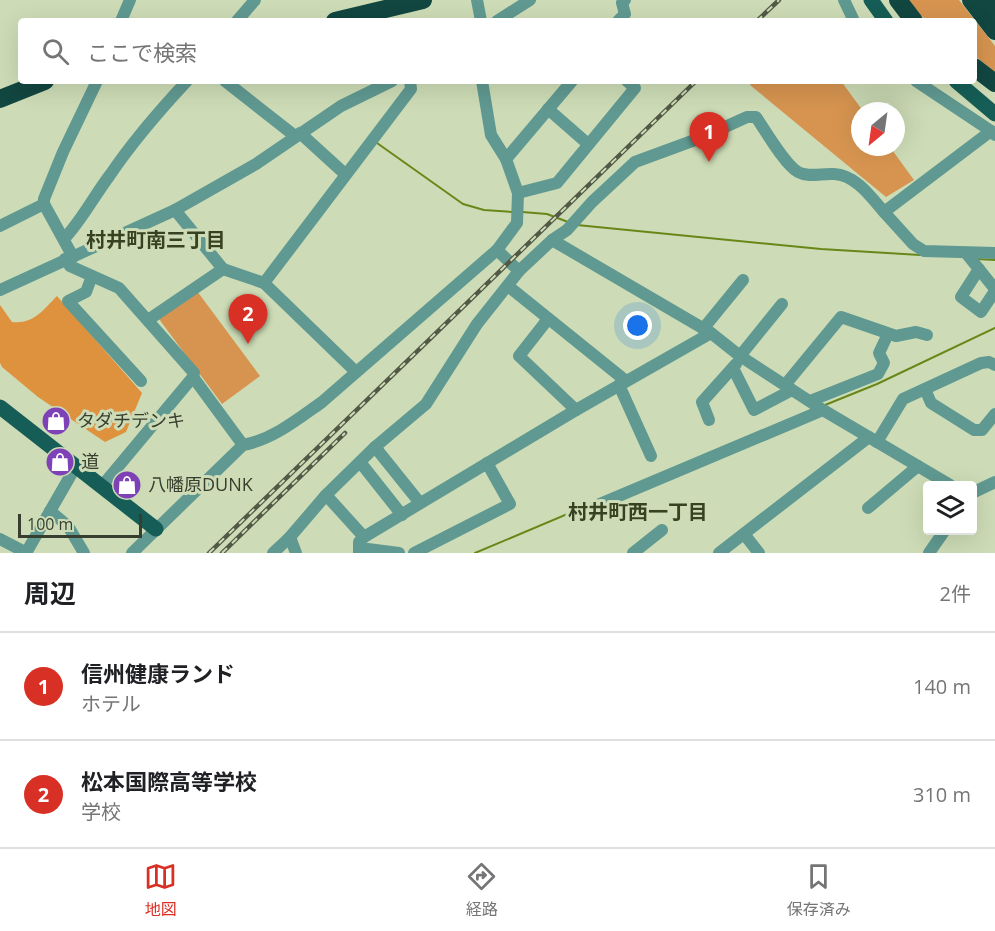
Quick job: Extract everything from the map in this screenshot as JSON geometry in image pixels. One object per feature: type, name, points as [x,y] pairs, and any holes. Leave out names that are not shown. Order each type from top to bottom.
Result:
[{"type":"highway","points":[[386,10],[404,0]]},
{"type":"highway","points":[[349,18],[423,0]]},
{"type":"highway","points":[[898,0],[912,18]]},
{"type":"highway","points":[[971,0],[995,31]]},
{"type":"highway","points":[[990,0],[995,7]]},
{"type":"highway","points":[[977,69],[995,83]]},
{"type":"highway","points":[[1,96],[36,84]]},
{"type":"main road","points":[[871,0],[884,18]]},
{"type":"main road","points":[[960,84],[995,114]]},
{"type":"main road","points":[[0,407],[156,529]]},
{"type":"street","points":[[122,18],[130,0]]},
{"type":"street","points":[[240,18],[255,0]]},
{"type":"street","points":[[477,0],[480,18]]},
{"type":"street","points":[[502,18],[530,0]]},
{"type":"street","points":[[621,18],[625,14],[622,3],[625,0]]},
{"type":"street","points":[[844,0],[853,18]]},
{"type":"street","points":[[96,84],[63,152],[44,199],[64,239],[70,266],[119,288],[194,373],[193,377],[243,446]]},
{"type":"street","points":[[64,239],[75,227],[108,176],[147,124],[184,84]]},
{"type":"street","points":[[229,84],[298,135],[345,174]]},
{"type":"street","points":[[0,290],[175,210],[256,164],[341,106],[386,84]]},
{"type":"street","points":[[264,283],[411,89],[410,84]]},
{"type":"street","points":[[132,553],[243,446],[256,443],[295,421],[322,402],[497,250],[517,223],[518,193],[506,159],[491,135],[482,84]]},
{"type":"street","points":[[506,159],[569,84]]},
{"type":"street","points":[[518,193],[557,183],[635,88],[630,84]]},
{"type":"street","points":[[884,212],[993,133],[920,84]]},
{"type":"street","points":[[548,109],[588,144]]},
{"type":"street","points":[[273,553],[326,495],[375,447],[426,404],[477,324],[519,271],[552,240],[567,230],[592,202],[635,162],[703,138],[747,117],[756,117],[792,168],[805,175],[843,175],[854,181],[913,244],[924,251],[995,253]]},
{"type":"street","points":[[0,226],[45,204]]},
{"type":"street","points":[[175,210],[223,268],[264,283],[356,372]]},
{"type":"street","points":[[552,240],[707,331],[741,357],[824,410],[942,481]]},
{"type":"street","points":[[497,250],[519,271]]},
{"type":"street","points":[[966,253],[979,269],[995,290],[981,312],[961,297],[979,269]]},
{"type":"street","points":[[148,320],[223,268]]},
{"type":"street","points":[[92,276],[86,292],[68,301],[141,381]]},
{"type":"street","points":[[361,546],[402,514],[707,331],[743,280]]},
{"type":"street","points":[[508,286],[623,383],[651,456]]},
{"type":"street","points":[[709,420],[702,402],[733,368],[782,304]]},
{"type":"street","points":[[733,368],[754,410],[788,387],[841,317],[896,336],[916,332],[927,335]]},
{"type":"street","points":[[548,319],[519,356],[576,410]]},
{"type":"street","points":[[810,401],[879,374],[884,363],[879,353],[888,334]]},
{"type":"street","points":[[719,553],[873,439],[903,399],[981,363],[989,362],[995,365]]},
{"type":"street","points":[[102,486],[193,377]]},
{"type":"street","points":[[925,388],[931,403],[974,430],[982,430],[995,414]]},
{"type":"street","points":[[595,506],[824,410]]},
{"type":"street","points":[[375,447],[420,503]]},
{"type":"street","points":[[360,462],[402,514]]},
{"type":"street","points":[[414,553],[510,504],[487,463]]},
{"type":"street","points":[[0,539],[26,553],[76,466]]},
{"type":"street","points":[[868,508],[918,466]]},
{"type":"street","points":[[977,491],[995,482]]},
{"type":"street","points":[[326,495],[361,546],[399,553]]},
{"type":"street","points":[[50,511],[68,526],[84,553]]},
{"type":"street","points":[[633,553],[662,530]]},
{"type":"street","points":[[744,534],[759,553]]},
{"type":"street","points":[[929,553],[942,535]]},
{"type":"street","points":[[290,537],[296,553]]},
{"type":"shaded area","points":[[906,0],[959,0],[973,18],[924,18]]},
{"type":"shaded area","points":[[977,23],[995,46],[995,72],[977,57]]},
{"type":"shaded area","points":[[751,84],[843,84],[856,102],[851,102],[851,156],[897,156],[914,180],[886,197]]},
{"type":"shaded area","points":[[197,291],[260,376],[222,404],[159,319]]},
{"type":"shaded area","points":[[57,296],[142,393],[126,432],[105,442],[38,397],[0,363],[0,305],[12,322],[20,322],[32,319]]},
{"type":"waterway","points":[[377,143],[463,204],[484,210],[513,212]]},
{"type":"waterway","points":[[522,212],[547,214],[568,222]]},
{"type":"waterway","points":[[577,225],[821,249],[920,255]]},
{"type":"waterway","points":[[977,259],[995,260]]},
{"type":"waterway","points":[[825,405],[877,384],[995,328]]},
{"type":"waterway","points":[[475,553],[591,504]]},
{"type":"railway","points":[[760,18],[779,0]]},
{"type":"railway","points":[[209,553],[693,84]]},
{"type":"railway","points":[[222,553],[345,433]]},
{"type":"place","name":"信州健康ランド","points":[[709,162]]},
{"type":"place","name":"松本国際高等学校","points":[[248,344]]},
{"type":"place","name":"タダチデンキ","points":[[56,421]]},
{"type":"place","name":"道","points":[[60,462]]},
{"type":"place","name":"八幡原DUNK","points":[[127,485]]},
{"type":"district","name":"村井町南三丁目","points":[[156,240]]},
{"type":"district","name":"村井町西一丁目","points":[[638,512]]}]
